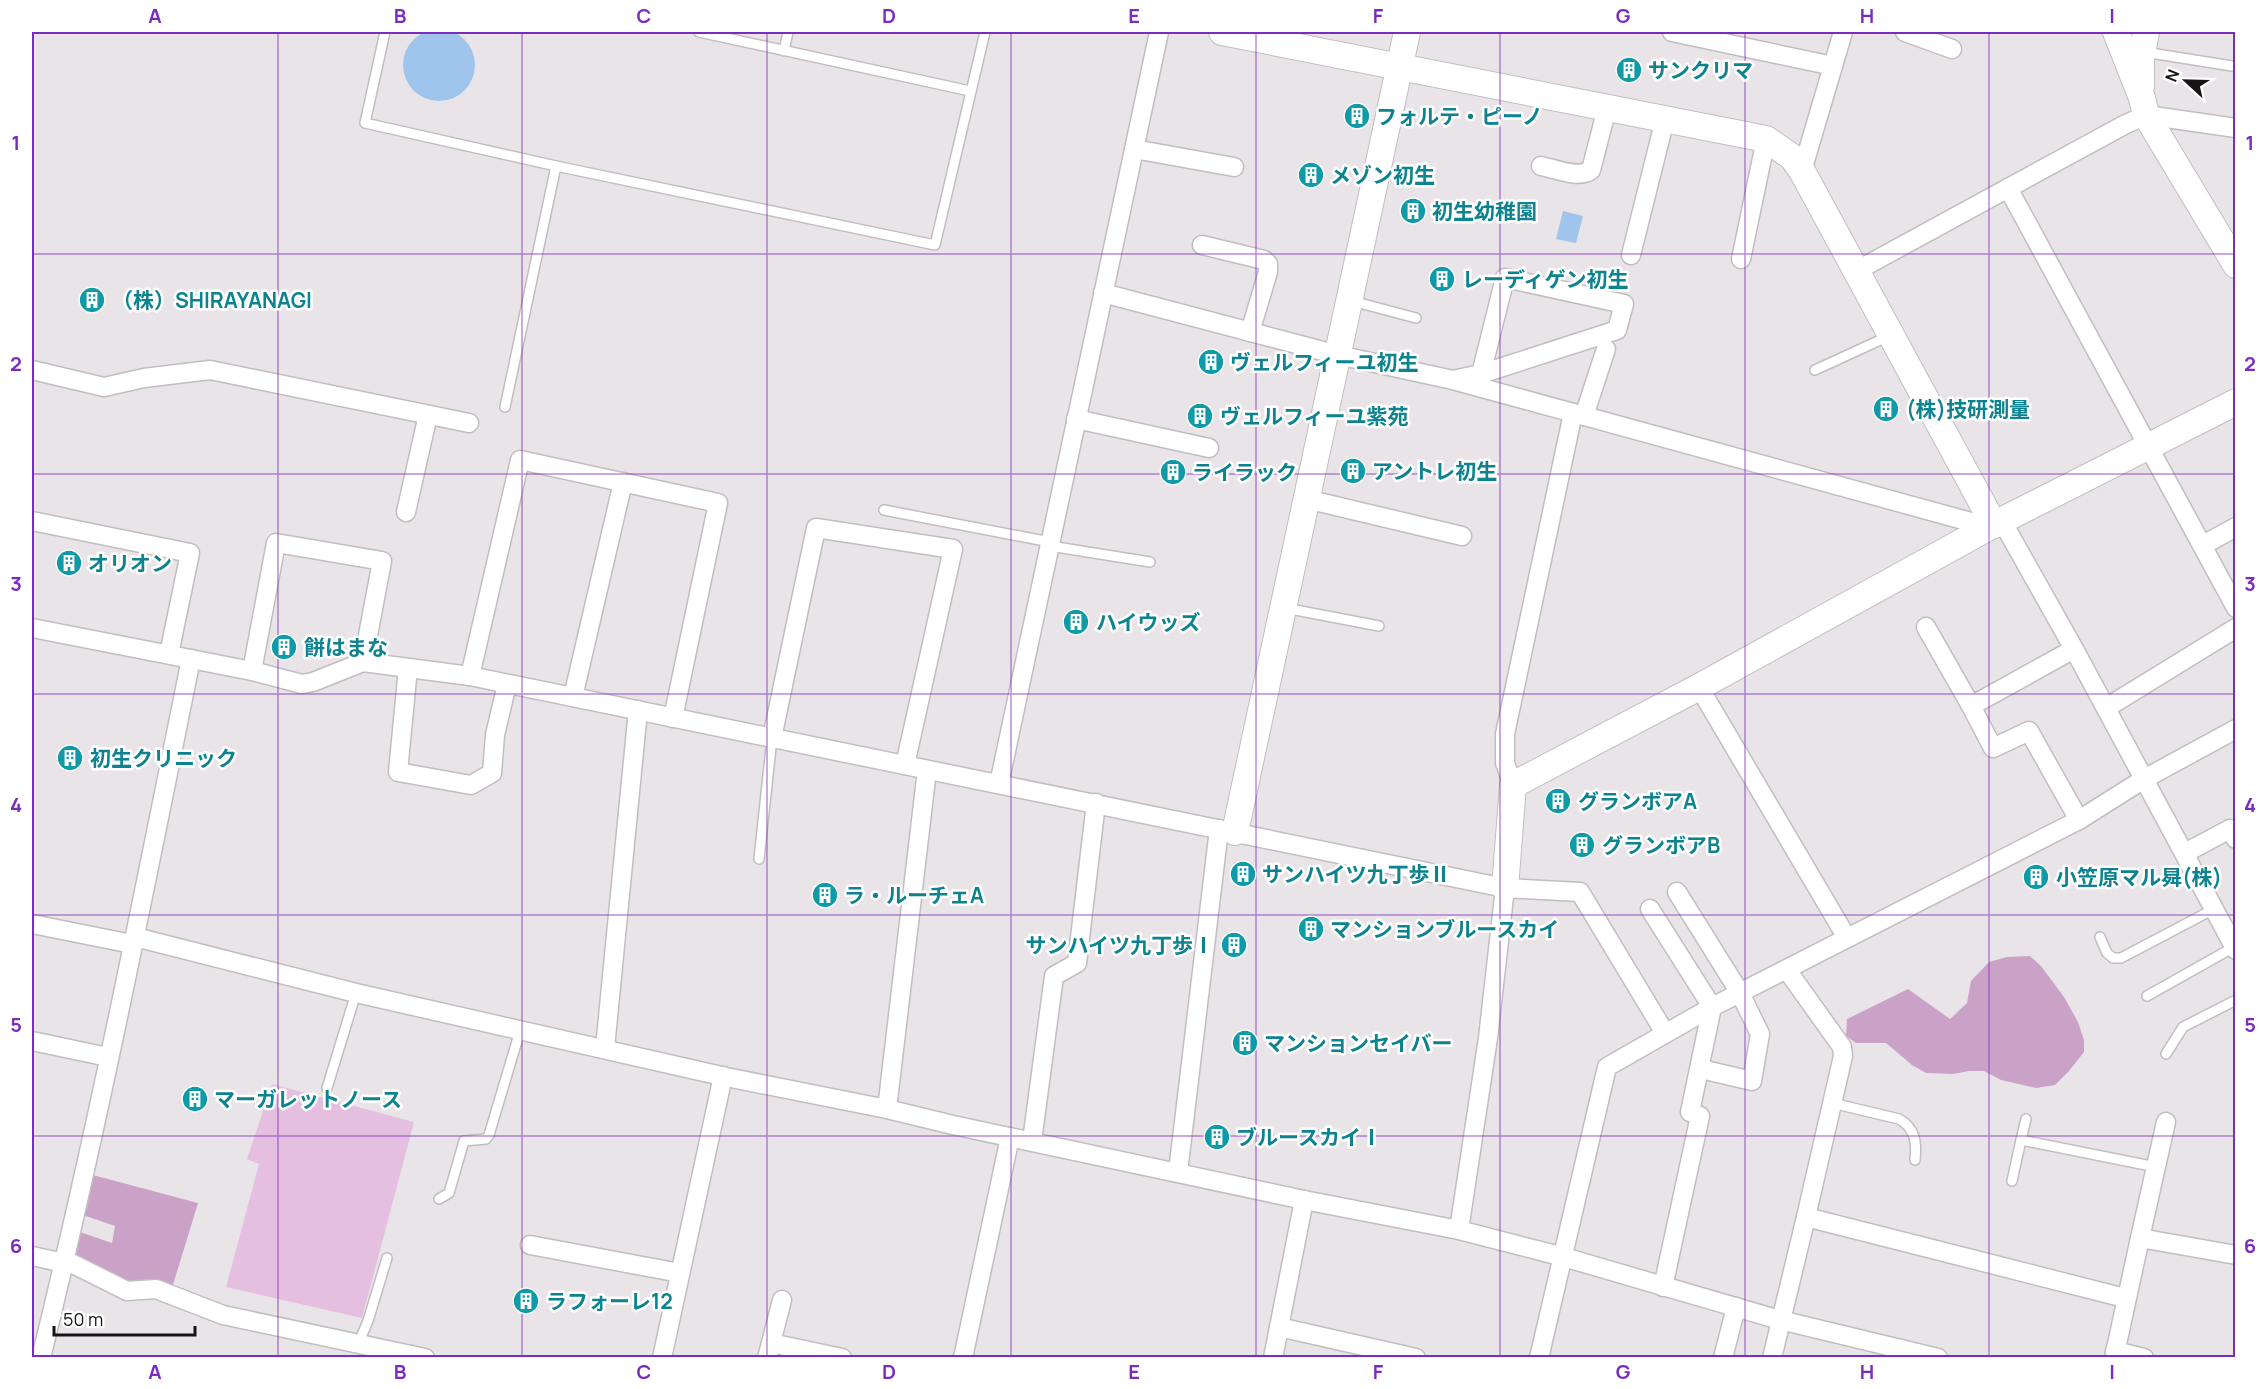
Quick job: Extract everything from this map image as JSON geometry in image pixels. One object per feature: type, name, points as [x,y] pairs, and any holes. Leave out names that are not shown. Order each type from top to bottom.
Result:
[{"type":"street","points":[[999,784],[1159,32]]},
{"type":"street","points":[[1222,32],[1766,139],[1792,157],[1802,171],[1995,524],[2074,649],[2235,948]]},
{"type":"street","points":[[1178,1172],[1227,830],[1283,607],[1407,32]]},
{"type":"street","points":[[1672,32],[1833,66]]},
{"type":"street","points":[[1802,171],[1843,32]]},
{"type":"street","points":[[1905,32],[1952,49]]},
{"type":"street","points":[[2116,32],[2144,107],[2235,265]]},
{"type":"street","points":[[2144,42],[2140,71],[2144,107]]},
{"type":"street","points":[[2144,107],[2235,128]]},
{"type":"street","points":[[1856,271],[2124,125],[2144,107]]},
{"type":"street","points":[[1541,166],[1577,174],[1591,170],[1607,108]]},
{"type":"street","points":[[1631,255],[1665,119]]},
{"type":"street","points":[[1741,259],[1766,139]]},
{"type":"street","points":[[1134,149],[1234,167]]},
{"type":"street","points":[[2008,188],[2203,545],[2235,608]]},
{"type":"street","points":[[1203,244],[1264,260],[1268,264],[1268,272],[1250,332]]},
{"type":"street","points":[[1452,380],[1481,374],[1617,330],[1624,304],[1505,279],[1481,374]]},
{"type":"street","points":[[1103,293],[1338,355],[1452,380],[1995,524]]},
{"type":"street","points":[[1459,1230],[1488,1038],[1505,888],[1513,785],[1505,763],[1505,734],[1579,415],[1606,349]]},
{"type":"street","points":[[32,370],[104,387],[144,378],[210,370],[469,423]]},
{"type":"street","points":[[1513,785],[1699,687],[1995,524],[2235,402]]},
{"type":"street","points":[[406,512],[428,415]]},
{"type":"street","points":[[1076,419],[1209,448]]},
{"type":"street","points":[[470,676],[520,460],[718,503],[673,718]]},
{"type":"street","points":[[573,697],[623,482]]},
{"type":"street","points":[[1306,498],[1462,536]]},
{"type":"street","points":[[32,521],[190,553],[169,654]]},
{"type":"street","points":[[2203,545],[2235,527]]},
{"type":"street","points":[[772,738],[816,528],[952,549],[905,765]]},
{"type":"street","points":[[252,671],[276,543],[382,561],[363,662]]},
{"type":"street","points":[[1926,627],[1993,748],[2029,731],[2079,820]]},
{"type":"street","points":[[32,628],[252,671],[302,684],[313,682],[363,662],[470,676],[1505,888],[1580,891],[1665,1033]]},
{"type":"street","points":[[2106,708],[2235,628]]},
{"type":"street","points":[[1971,706],[2074,649]]},
{"type":"street","points":[[40,1358],[64,1262],[134,940],[191,659]]},
{"type":"street","points":[[408,668],[398,772],[471,785],[492,773],[495,735],[507,684]]},
{"type":"street","points":[[1699,687],[1847,938]]},
{"type":"street","points":[[604,1048],[638,710]]},
{"type":"street","points":[[1539,1358],[1607,1067],[1712,1007],[2079,820],[2144,779],[2235,729]]},
{"type":"street","points":[[888,1109],[927,770]]},
{"type":"street","points":[[1032,1141],[1054,976],[1077,963],[1096,803]]},
{"type":"street","points":[[2185,853],[2230,829],[2235,839]]},
{"type":"street","points":[[1677,892],[1740,993],[1760,1034],[1752,1081],[1701,1069]]},
{"type":"street","points":[[1650,909],[1712,1007],[1701,1069],[1690,1113],[1700,1116],[1664,1287]]},
{"type":"street","points":[[32,924],[134,940],[520,1031],[723,1076],[888,1109],[1304,1200],[1459,1230],[1780,1320],[1938,1358]]},
{"type":"street","points":[[1772,1358],[1843,1056],[1842,1047],[1787,970]]},
{"type":"street","points":[[32,1041],[108,1057]]},
{"type":"street","points":[[662,1358],[723,1076]]},
{"type":"street","points":[[2144,1358],[2114,1354],[2166,1122]]},
{"type":"street","points":[[963,1358],[1010,1137]]},
{"type":"street","points":[[1273,1358],[1304,1200]]},
{"type":"street","points":[[1806,1217],[2125,1298]]},
{"type":"street","points":[[2140,1238],[2235,1255]]},
{"type":"street","points":[[530,1245],[680,1274]]},
{"type":"street","points":[[32,1256],[64,1262],[127,1291],[156,1289],[223,1315],[425,1358]]},
{"type":"street","points":[[782,1300],[769,1350],[842,1358]]},
{"type":"street","points":[[1724,1358],[1736,1307]]},
{"type":"street","points":[[1279,1327],[1381,1354],[1416,1358]]},
{"type":"lane","points":[[385,32],[366,123],[556,166],[935,245],[985,32]]},
{"type":"lane","points":[[699,32],[970,91]]},
{"type":"lane","points":[[784,51],[788,32]]},
{"type":"lane","points":[[2144,42],[2232,66]]},
{"type":"lane","points":[[505,407],[556,166]]},
{"type":"lane","points":[[1350,300],[1416,318]]},
{"type":"lane","points":[[1815,370],[1891,335]]},
{"type":"lane","points":[[884,510],[1150,562]]},
{"type":"lane","points":[[1283,607],[1379,626]]},
{"type":"lane","points":[[759,859],[772,738]]},
{"type":"lane","points":[[2100,937],[2107,953],[2113,958],[2121,958],[2214,909]]},
{"type":"lane","points":[[2147,996],[2235,948]]},
{"type":"lane","points":[[327,1088],[356,993]]},
{"type":"lane","points":[[2166,1054],[2183,1027],[2235,1000]]},
{"type":"lane","points":[[439,1199],[449,1193],[464,1141],[486,1139],[489,1135],[520,1031]]},
{"type":"lane","points":[[1832,1103],[1899,1119],[1906,1123],[1915,1137],[1915,1160]]},
{"type":"lane","points":[[2012,1181],[2026,1119]]},
{"type":"lane","points":[[2021,1140],[2156,1167]]},
{"type":"lane","points":[[358,1344],[368,1321],[387,1258]]},
{"type":"shaded area","points":[[2030,956],[2041,966],[2064,997],[2078,1022],[2084,1040],[2084,1052],[2055,1085],[2036,1088],[2001,1080],[1984,1071],[1953,1074],[1926,1073],[1912,1065],[1886,1043],[1856,1043],[1846,1036],[1847,1019],[1908,989],[1950,1019],[1967,1003],[1971,981],[1989,962],[2007,957]]},
{"type":"shaded area","points":[[272,1084],[414,1122],[362,1318],[226,1287],[259,1164],[247,1159]]},
{"type":"shaded area","points":[[89,1174],[198,1203],[172,1288],[128,1285],[72,1256],[77,1231],[112,1243],[115,1226],[80,1214]]},
{"type":"water","points":[[439,29],[459,35],[469,45],[475,65],[469,85],[459,95],[439,101],[419,95],[409,85],[403,65],[409,45],[419,35]]},
{"type":"water","points":[[1563,211],[1583,216],[1576,243],[1556,239]]},
{"type":"place","name":"サンクリマ","points":[[1629,70]]},
{"type":"place","name":"フォルテ・ピーノ","points":[[1357,116]]},
{"type":"place","name":"メゾン初生","points":[[1311,175]]},
{"type":"place","name":"初生幼稚園","points":[[1413,211]]},
{"type":"place","name":"レーディゲン初生","points":[[1442,279]]},
{"type":"place","name":"（株）SHIRAYANAGI","points":[[92,300]]},
{"type":"place","name":"ヴェルフィーユ初生","points":[[1211,362]]},
{"type":"place","name":"(株)技研測量","points":[[1886,409]]},
{"type":"place","name":"ヴェルフィーユ紫苑","points":[[1200,416]]},
{"type":"place","name":"アントレ初生","points":[[1353,471]]},
{"type":"place","name":"ライラック","points":[[1173,472]]},
{"type":"place","name":"オリオン","points":[[69,563]]},
{"type":"place","name":"ハイウッズ","points":[[1076,622]]},
{"type":"place","name":"餅はまな","points":[[284,647]]},
{"type":"place","name":"初生クリニック","points":[[70,758]]},
{"type":"place","name":"グランボアA","points":[[1558,801]]},
{"type":"place","name":"グランボアB","points":[[1582,845]]},
{"type":"place","name":"サンハイツ九丁歩Ⅱ","points":[[1243,874]]},
{"type":"place","name":"小笠原マル曻(株)","points":[[2036,877]]},
{"type":"place","name":"ラ・ルーチェA","points":[[825,895]]},
{"type":"place","name":"マンションブルースカイ","points":[[1311,929]]},
{"type":"place","name":"サンハイツ九丁歩Ⅰ","points":[[1234,945]]},
{"type":"place","name":"マンションセイバー","points":[[1245,1043]]},
{"type":"place","name":"マーガレットノース","points":[[195,1099]]},
{"type":"place","name":"ブルースカイⅠ","points":[[1217,1137]]},
{"type":"place","name":"ラフォーレ12","points":[[526,1301]]}]
